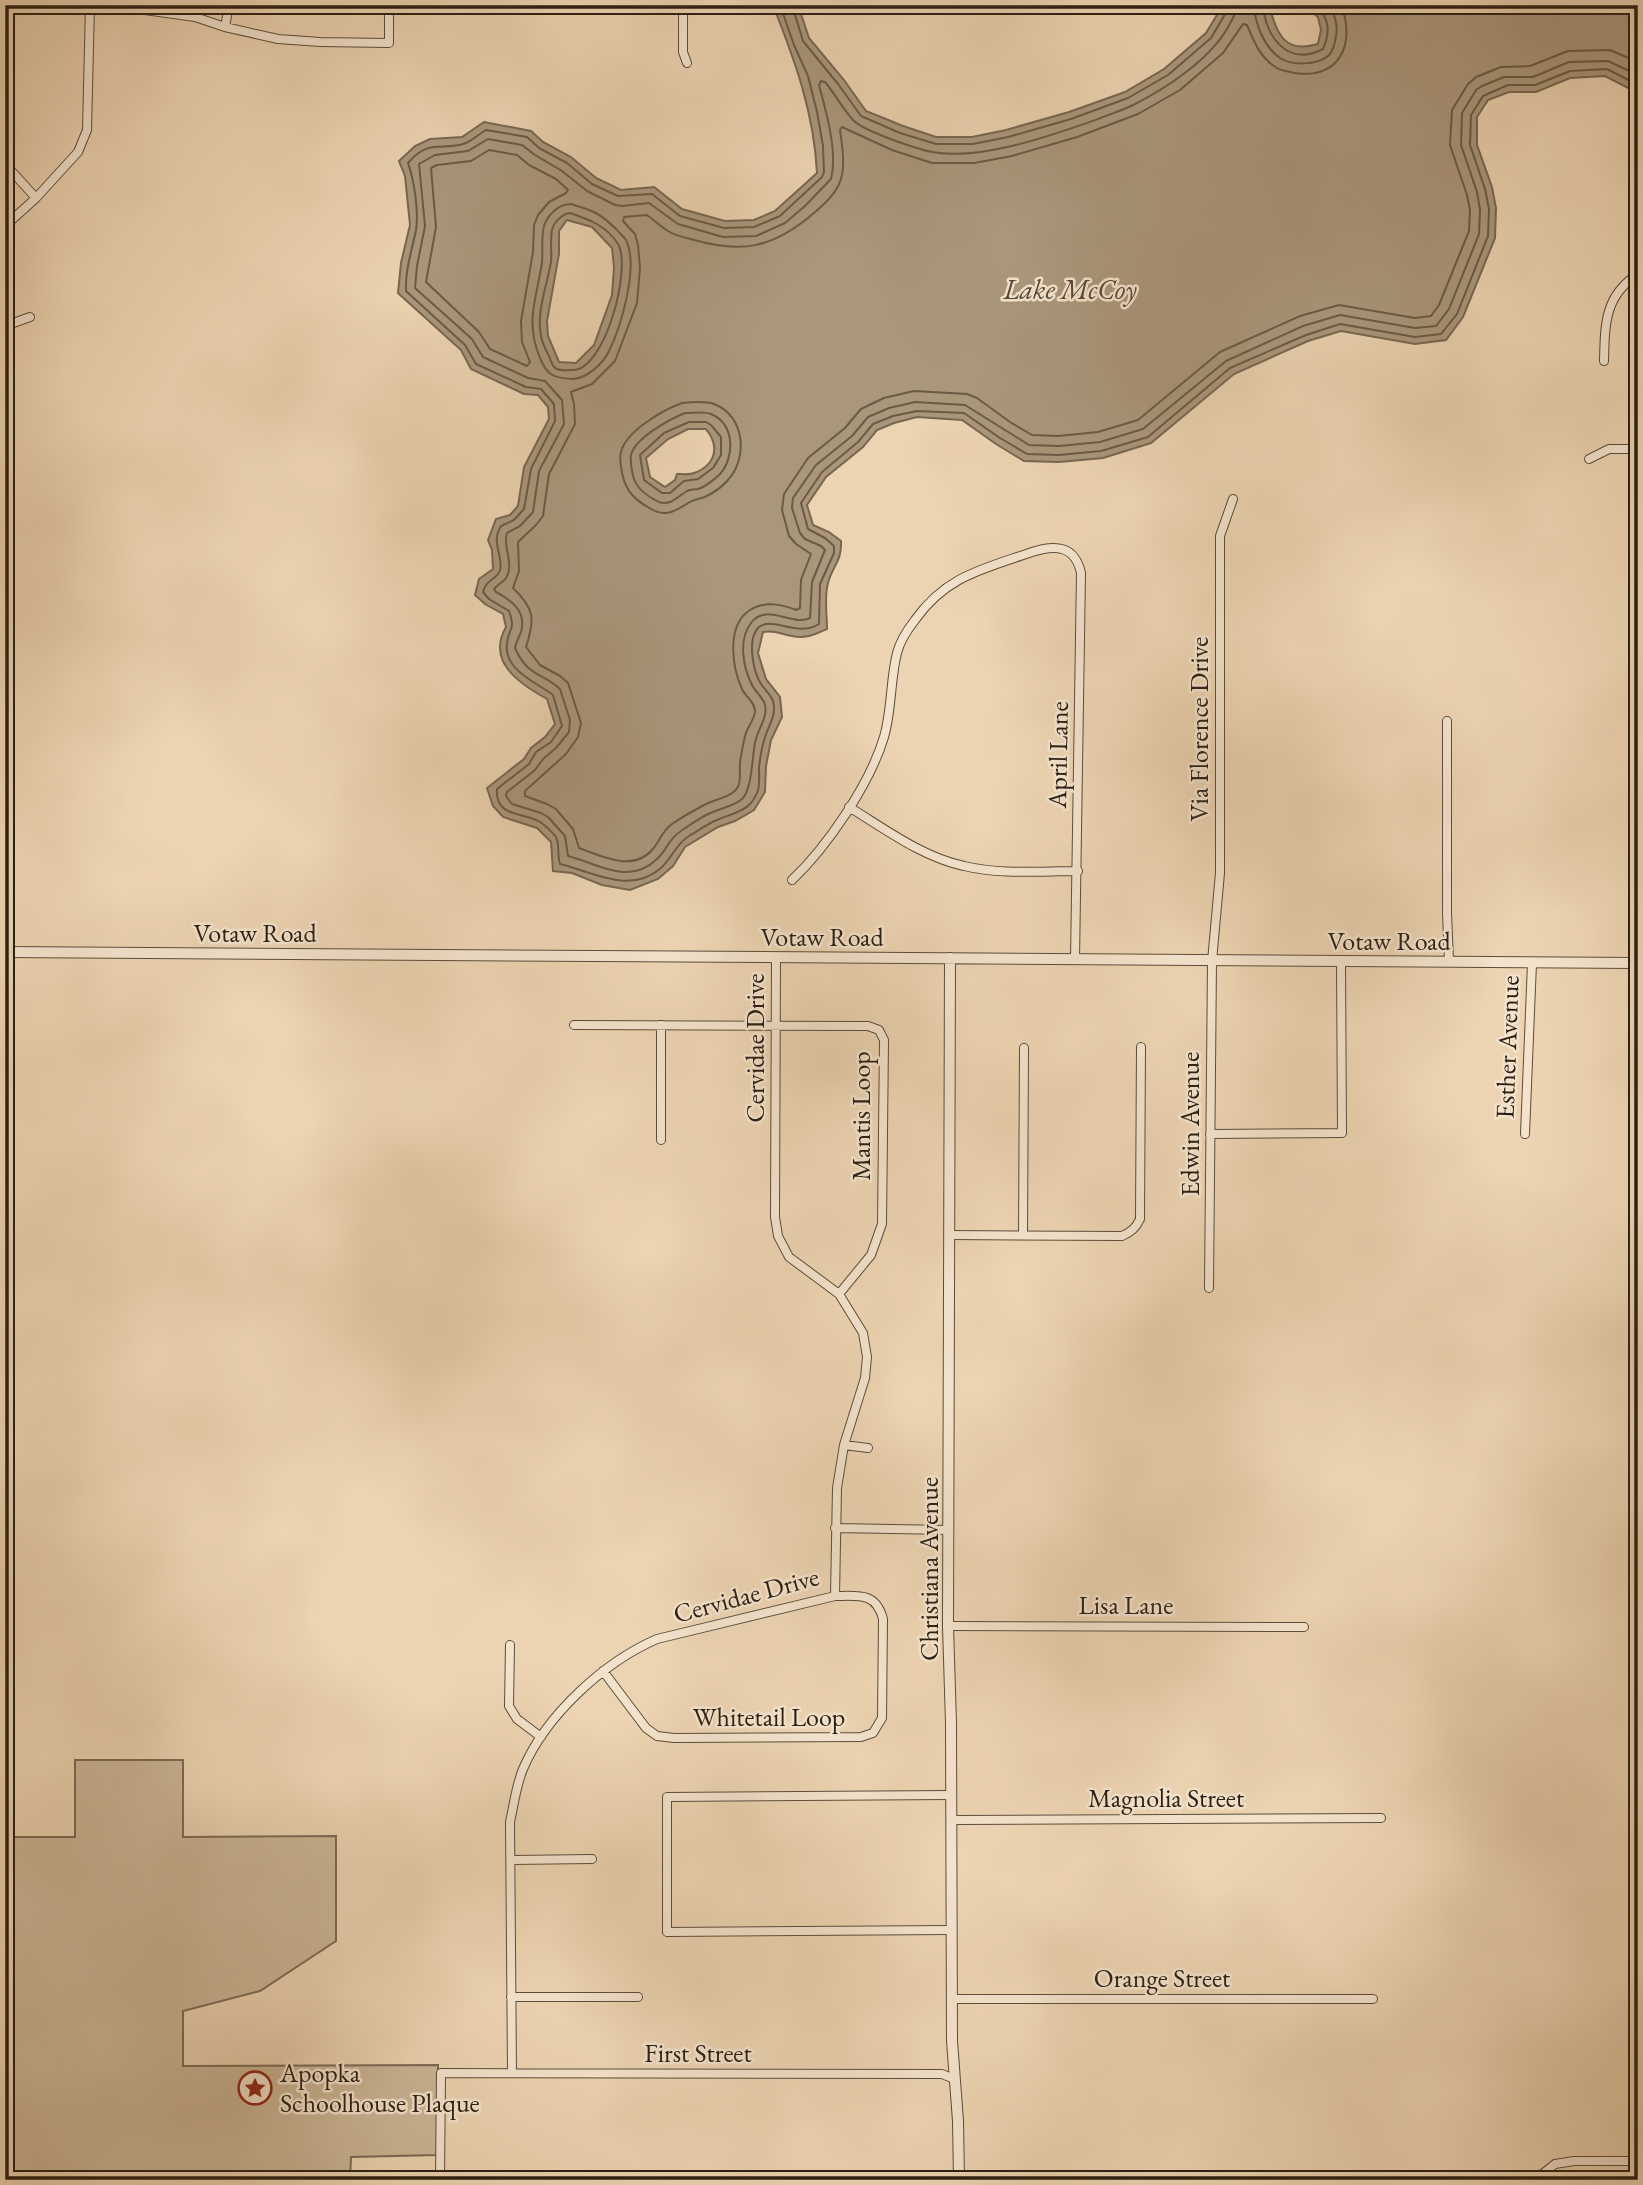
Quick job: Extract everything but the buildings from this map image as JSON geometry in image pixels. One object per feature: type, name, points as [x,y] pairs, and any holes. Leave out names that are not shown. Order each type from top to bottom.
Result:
[{"type":"street","points":[[225,27],[229,5]]},
{"type":"street","points":[[5,8],[90,6],[145,10],[195,16],[225,27],[278,39],[389,43],[389,5]]},
{"type":"street","points":[[682,5],[683,52],[687,63]]},
{"type":"street","points":[[5,226],[36,198],[78,152],[87,130],[90,6]]},
{"type":"street","points":[[5,164],[36,198]]},
{"type":"street","points":[[1604,361],[1607,312],[1616,293],[1638,274]]},
{"type":"street","points":[[5,326],[30,317]]},
{"type":"street","points":[[1589,459],[1609,449],[1638,449]]},
{"type":"street","name":"Via Florence Drive","points":[[1212,961],[1220,873],[1220,536],[1233,499]]},
{"type":"street","name":"April Lane","points":[[849,807],[876,757],[884,736],[898,649],[926,604],[950,583],[1007,560],[1044,548],[1060,548],[1073,554],[1082,573],[1075,960]]},
{"type":"street","points":[[1447,721],[1449,962]]},
{"type":"street","points":[[792,880],[809,864],[849,807],[925,852],[963,866],[994,871],[1078,871]]},
{"type":"street","name":"Votaw Road","points":[[5,952],[1638,963]]},
{"type":"street","name":"Cervidae Drive","points":[[512,2073],[510,1822],[524,1768],[541,1737],[577,1694],[634,1649],[657,1639],[835,1596],[835,1505],[844,1445],[865,1378],[867,1357],[863,1333],[839,1294],[789,1257],[778,1236],[775,1217],[776,958]]},
{"type":"street","name":"Christiana Avenue","points":[[950,958],[948,1626],[952,1820],[951,1999],[959,2180]]},
{"type":"street","name":"Edwin Avenue","points":[[1209,1287],[1212,961]]},
{"type":"street","points":[[1210,1134],[1342,1133],[1341,961]]},
{"type":"street","name":"Esther Avenue","points":[[1525,1134],[1532,963]]},
{"type":"street","name":"Mantis Loop","points":[[574,1025],[868,1026],[879,1030],[884,1040],[882,1223],[871,1255],[839,1294]]},
{"type":"street","points":[[660,1140],[661,1025]]},
{"type":"street","points":[[950,1235],[1122,1236],[1130,1233],[1140,1219],[1141,1046]]},
{"type":"street","points":[[1023,1235],[1024,1048]]},
{"type":"street","points":[[844,1445],[868,1448]]},
{"type":"street","points":[[835,1528],[950,1530]]},
{"type":"street","name":"Whitetail Loop","points":[[603,1671],[646,1727],[657,1736],[861,1737],[873,1733],[882,1718],[883,1619],[874,1600],[860,1595],[835,1596]]},
{"type":"street","name":"Lisa Lane","points":[[948,1626],[1304,1627]]},
{"type":"street","points":[[510,1645],[509,1706],[516,1719],[541,1737]]},
{"type":"street","points":[[951,1795],[667,1797],[667,1933],[951,1930]]},
{"type":"street","name":"Magnolia Street","points":[[952,1820],[1381,1818]]},
{"type":"street","points":[[512,1860],[592,1859]]},
{"type":"street","points":[[511,1997],[638,1997]]},
{"type":"street","name":"Orange Street","points":[[951,1999],[1373,1998]]},
{"type":"street","name":"First Street","points":[[440,2180],[441,2073],[942,2074],[954,2079]]},
{"type":"street","points":[[1535,2180],[1555,2164],[1574,2161],[1638,2161]]},
{"type":"shaded area","points":[[75,1760],[183,1760],[183,1837],[336,1836],[336,1941],[260,1991],[183,2011],[183,2066],[438,2065],[438,2155],[351,2157],[350,2180],[5,2180],[5,1837],[75,1837]]},
{"type":"water","name":"Lake McCoy","points":[[773,5],[798,5],[809,38],[866,111],[936,137],[972,137],[1006,130],[1125,92],[1164,69],[1206,33],[1223,5],[1269,5],[1275,25],[1284,39],[1290,44],[1306,46],[1318,44],[1321,30],[1318,17],[1302,5],[1638,5],[1638,93],[1605,76],[1570,78],[1536,92],[1509,92],[1488,100],[1477,117],[1477,145],[1492,187],[1496,208],[1495,238],[1463,317],[1446,340],[1415,344],[1341,331],[1308,341],[1234,374],[1151,443],[1103,458],[1059,462],[1024,461],[962,420],[917,417],[877,430],[863,447],[826,477],[807,505],[813,525],[841,541],[839,558],[827,588],[827,629],[802,637],[763,632],[758,653],[766,679],[780,697],[782,717],[771,740],[765,792],[754,810],[685,847],[673,866],[658,879],[630,890],[602,885],[572,873],[553,871],[551,842],[537,828],[503,817],[493,806],[487,788],[524,759],[555,724],[547,699],[517,679],[503,661],[500,651],[506,627],[503,614],[475,595],[479,579],[493,569],[492,550],[488,540],[496,519],[510,515],[518,506],[524,467],[549,419],[548,407],[538,395],[524,394],[471,369],[461,350],[398,293],[401,263],[410,225],[405,176],[399,161],[415,146],[430,139],[462,137],[484,122],[531,131],[543,142],[571,157],[596,178],[621,190],[654,187],[682,209],[725,221],[754,220],[775,211],[817,173],[808,108]],"holes":[[[567,220],[592,227],[612,248],[614,267],[612,295],[594,345],[576,363],[559,362],[548,336],[547,321],[559,254],[559,231]],[[688,429],[706,429],[713,442],[714,454],[701,470],[690,474],[677,474],[675,480],[665,487],[650,477],[646,458],[668,439]]]},
{"type":"place","name":"Apopka Schoolhouse Plaque","points":[[255,2088]]}]
